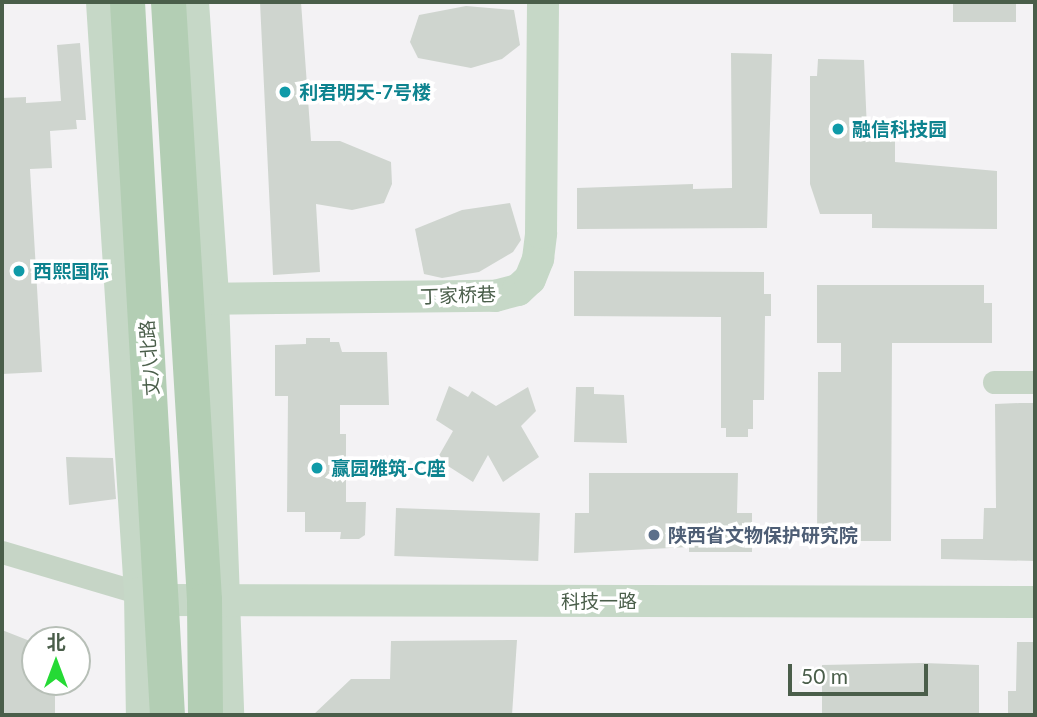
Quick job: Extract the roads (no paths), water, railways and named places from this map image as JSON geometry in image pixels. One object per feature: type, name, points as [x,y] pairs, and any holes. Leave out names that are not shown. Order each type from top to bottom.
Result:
[{"type":"main road","name":"丈八北路","points":[[127,2],[152,596],[167,715]]},
{"type":"main road","name":"丈八北路","points":[[168,2],[199,299],[215,600],[205,715]]},
{"type":"street","points":[[102,2],[152,596],[142,715]]},
{"type":"street","points":[[193,2],[199,299]]},
{"type":"street","name":"丁家桥巷","points":[[199,299],[495,296],[518,290],[530,279],[538,259],[541,233],[543,2]]},
{"type":"street","points":[[994,382],[1035,382]]},
{"type":"street","points":[[2,552],[152,596]]},
{"type":"street","name":"科技一路","points":[[152,596],[215,600],[1035,601]]},
{"type":"street","points":[[215,600],[228,715]]},
{"type":"place","name":"利君明天-7号楼","points":[[285,92]]},
{"type":"place","name":"融信科技园","points":[[838,129]]},
{"type":"place","name":"西熙国际","points":[[19,271]]},
{"type":"place","name":"赢园雅筑-C座","points":[[317,468]]},
{"type":"place","name":"陕西省文物保护研究院","points":[[654,535]]}]
